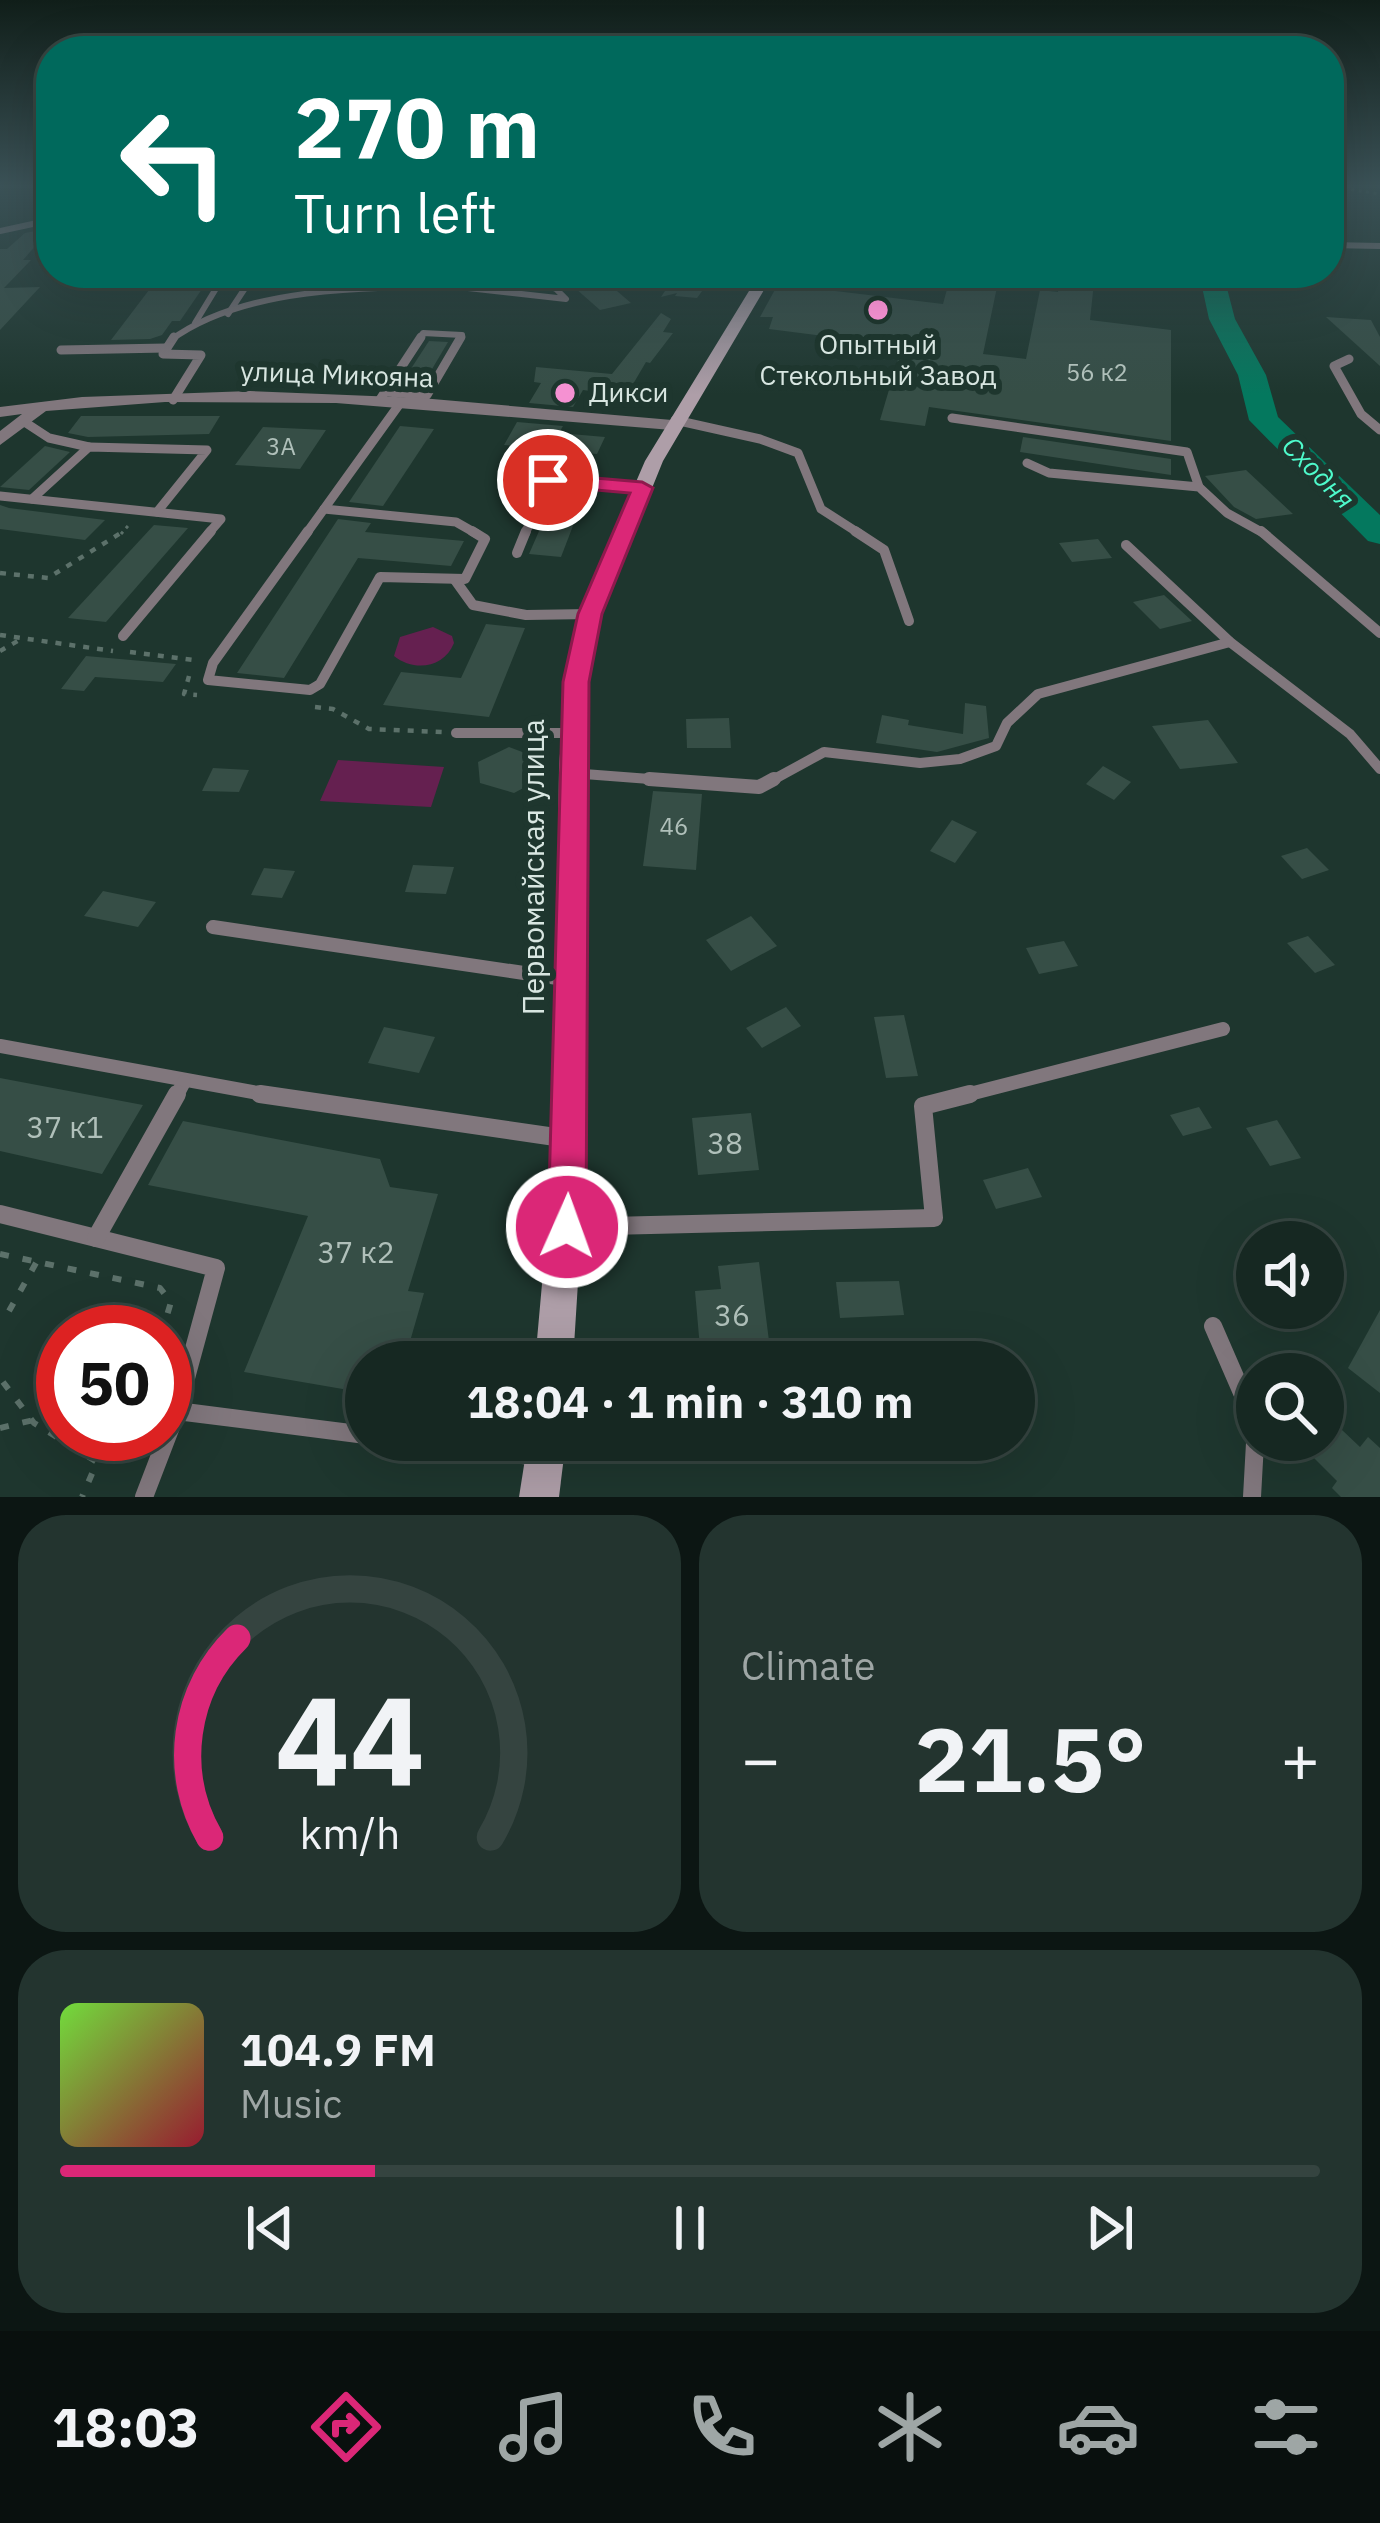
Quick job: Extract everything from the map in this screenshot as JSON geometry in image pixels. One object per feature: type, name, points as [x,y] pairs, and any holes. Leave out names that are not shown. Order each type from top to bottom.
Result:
[{"type":"main road","name":"Первомайская улица","points":[[556,1341],[571,1139],[572,733],[590,614],[674,422],[758,288]]},
{"type":"street","name":"улица Микояна","points":[[0,412],[43,405],[173,400],[389,398],[674,422]]},
{"type":"street","points":[[0,440],[43,405]]},
{"type":"lane","points":[[195,322],[216,288]]},
{"type":"lane","points":[[228,315],[245,288]]},
{"type":"lane","points":[[173,400],[201,355],[163,354],[171,338],[195,322],[298,294],[351,288]]},
{"type":"lane","points":[[468,288],[566,299]]},
{"type":"lane","points":[[558,288],[574,310]]},
{"type":"lane","points":[[324,509],[455,522],[485,539],[465,579],[380,577],[320,683],[310,690],[208,680],[213,663],[324,509],[423,333],[462,335],[427,394],[389,398]]},
{"type":"lane","points":[[61,350],[166,348]]},
{"type":"lane","points":[[1349,359],[1334,366],[1360,414],[1380,430]]},
{"type":"lane","points":[[952,418],[1186,452],[1199,487],[1227,513],[1261,531],[1380,633]]},
{"type":"lane","points":[[23,421],[49,438],[88,447],[207,450],[157,512]]},
{"type":"lane","points":[[674,422],[760,439],[798,453],[820,509],[884,550],[909,621]]},
{"type":"lane","points":[[32,499],[88,447]]},
{"type":"lane","points":[[1027,463],[1049,473],[1199,487]]},
{"type":"lane","points":[[517,553],[548,480],[642,488]]},
{"type":"lane","points":[[0,496],[221,519],[123,636]]},
{"type":"lane","points":[[1126,545],[1230,642],[1350,734],[1378,764]]},
{"type":"lane","points":[[455,580],[473,605],[526,615],[590,614]]},
{"type":"lane","points":[[571,773],[759,787],[824,752],[920,763],[960,759],[996,746],[1007,723],[1038,694],[1230,642]]},
{"type":"lane","points":[[456,733],[572,733]]},
{"type":"lane","points":[[213,927],[572,980]]},
{"type":"lane","points":[[567,1227],[934,1218],[923,1106],[1223,1029]]},
{"type":"lane","points":[[0,1046],[184,1082],[571,1139]]},
{"type":"lane","points":[[96,1238],[184,1082]]},
{"type":"lane","points":[[0,1214],[216,1268],[192,1356]]},
{"type":"lane","points":[[1213,1326],[1256,1425],[1252,1497]]},
{"type":"lane","points":[[192,1413],[345,1432]]},
{"type":"lane","points":[[143,1497],[157,1461]]},
{"type":"path","points":[[0,574],[48,578],[118,538],[140,511]]},
{"type":"path","points":[[0,635],[102,650]]},
{"type":"path","points":[[0,651],[23,638]]},
{"type":"path","points":[[0,1254],[160,1288],[170,1305]]},
{"type":"path","points":[[9,1311],[37,1263]]},
{"type":"path","points":[[3,1382],[34,1423],[97,1462],[82,1497]]},
{"type":"path","points":[[0,1428],[34,1423]]},
{"type":"shaded area","points":[[433,627],[452,636],[454,643],[443,658],[419,666],[394,656],[400,637]]},
{"type":"shaded area","points":[[338,760],[444,767],[431,807],[320,801]]},
{"type":"building","points":[[0,256],[27,256],[23,260],[31,260],[4,288],[39,288],[0,330]]},
{"type":"building","points":[[203,288],[180,321],[172,321],[162,335],[111,340],[149,290]]},
{"type":"building","points":[[575,288],[614,288],[631,303],[600,310]]},
{"type":"building","points":[[667,288],[704,288],[697,298],[675,296],[677,293],[661,297]]},
{"type":"building","points":[[776,288],[828,288],[943,304],[947,288],[997,288],[983,354],[1026,359],[1040,290],[1093,288],[1090,320],[1171,330],[1171,441],[929,407],[925,426],[880,420],[902,346],[769,329],[773,317],[760,317]]},
{"type":"building","points":[[661,313],[671,319],[663,332],[673,333],[650,363],[646,362],[626,396],[583,390],[573,407],[529,403],[541,383],[534,382],[536,367],[612,374]]},
{"type":"building","points":[[1326,317],[1371,320],[1380,337],[1380,366]]},
{"type":"building","points":[[429,341],[448,342],[422,386],[401,384]]},
{"type":"building","points":[[81,416],[220,416],[209,434],[88,437],[68,433]]},
{"type":"building","points":[[517,422],[563,426],[559,433],[605,437],[597,454],[504,445]]},
{"type":"building","points":[[400,426],[434,429],[383,506],[349,502]]},
{"type":"building","points":[[263,427],[326,430],[300,469],[235,465]]},
{"type":"building","points":[[1023,437],[1171,459],[1171,475],[1020,452]]},
{"type":"building","points":[[45,446],[70,452],[29,490],[0,487]]},
{"type":"building","points":[[1246,470],[1293,514],[1256,519],[1234,507],[1205,476]]},
{"type":"building","points":[[557,490],[586,492],[561,557],[529,554]]},
{"type":"building","points":[[0,505],[105,520],[85,540],[0,529]]},
{"type":"building","points":[[338,519],[371,523],[365,532],[464,541],[451,566],[358,558],[284,678],[237,673]]},
{"type":"building","points":[[154,525],[188,528],[106,622],[68,618]]},
{"type":"building","points":[[1098,539],[1112,558],[1072,562],[1059,543]]},
{"type":"building","points":[[1164,595],[1192,621],[1160,629],[1133,602]]},
{"type":"building","points":[[486,624],[525,628],[489,717],[383,705],[401,672],[461,678]]},
{"type":"building","points":[[86,656],[176,664],[163,682],[95,677],[84,691],[61,689]]},
{"type":"building","points":[[965,703],[986,706],[989,738],[937,752],[876,743],[882,715],[909,720],[908,725],[963,734]]},
{"type":"building","points":[[729,718],[731,748],[687,748],[686,719]]},
{"type":"building","points":[[1208,720],[1238,763],[1180,769],[1152,726]]},
{"type":"building","points":[[509,747],[525,753],[529,785],[514,793],[480,783],[478,762]]},
{"type":"building","points":[[1103,766],[1131,782],[1114,800],[1086,784]]},
{"type":"building","points":[[213,768],[249,770],[239,792],[202,791]]},
{"type":"building","points":[[653,791],[702,794],[696,870],[643,866]]},
{"type":"building","points":[[952,820],[977,832],[955,863],[930,851]]},
{"type":"building","points":[[1307,848],[1329,870],[1302,879],[1281,856]]},
{"type":"building","points":[[413,865],[454,867],[446,894],[405,892]]},
{"type":"building","points":[[264,868],[295,871],[282,898],[251,895]]},
{"type":"building","points":[[103,891],[156,902],[138,927],[84,916]]},
{"type":"building","points":[[751,916],[777,946],[731,971],[706,940]]},
{"type":"building","points":[[1308,936],[1335,965],[1315,973],[1287,943]]},
{"type":"building","points":[[1064,941],[1078,966],[1039,974],[1026,948]]},
{"type":"building","points":[[786,1007],[801,1026],[762,1048],[746,1028]]},
{"type":"building","points":[[904,1015],[918,1076],[886,1078],[874,1017]]},
{"type":"building","points":[[384,1027],[435,1037],[419,1073],[368,1063]]},
{"type":"building","points":[[0,1078],[143,1105],[102,1174],[0,1151]]},
{"type":"building","points":[[1199,1107],[1212,1128],[1183,1136],[1170,1115]]},
{"type":"building","points":[[751,1113],[759,1170],[698,1175],[692,1118]]},
{"type":"building","points":[[1277,1120],[1301,1158],[1270,1166],[1246,1128]]},
{"type":"building","points":[[183,1121],[380,1159],[390,1187],[438,1194],[408,1291],[424,1293],[410,1341],[345,1341],[345,1389],[244,1372],[308,1216],[148,1185]]},
{"type":"building","points":[[1028,1168],[1042,1197],[996,1209],[983,1180]]},
{"type":"building","points":[[759,1262],[769,1341],[699,1341],[695,1291],[721,1289],[718,1266]]},
{"type":"building","points":[[899,1281],[904,1315],[840,1318],[836,1282]]},
{"type":"building","points":[[1380,1310],[1380,1393],[1348,1368]]},
{"type":"building","points":[[1344,1432],[1360,1447],[1368,1437],[1380,1448],[1380,1497],[1341,1497],[1332,1488],[1337,1481],[1317,1461],[1344,1461]]},
{"type":"waterway","name":"Сходня","points":[[1215,288],[1222,319],[1252,375],[1264,420],[1380,534]]},
{"type":"place","name":"Опытный Стекольный Завод","points":[[878,310]]},
{"type":"place","name":"Дикси","points":[[565,393]]},
{"type":"route","points":[[548,480],[642,488],[590,614],[576,682],[567,1227]]}]
